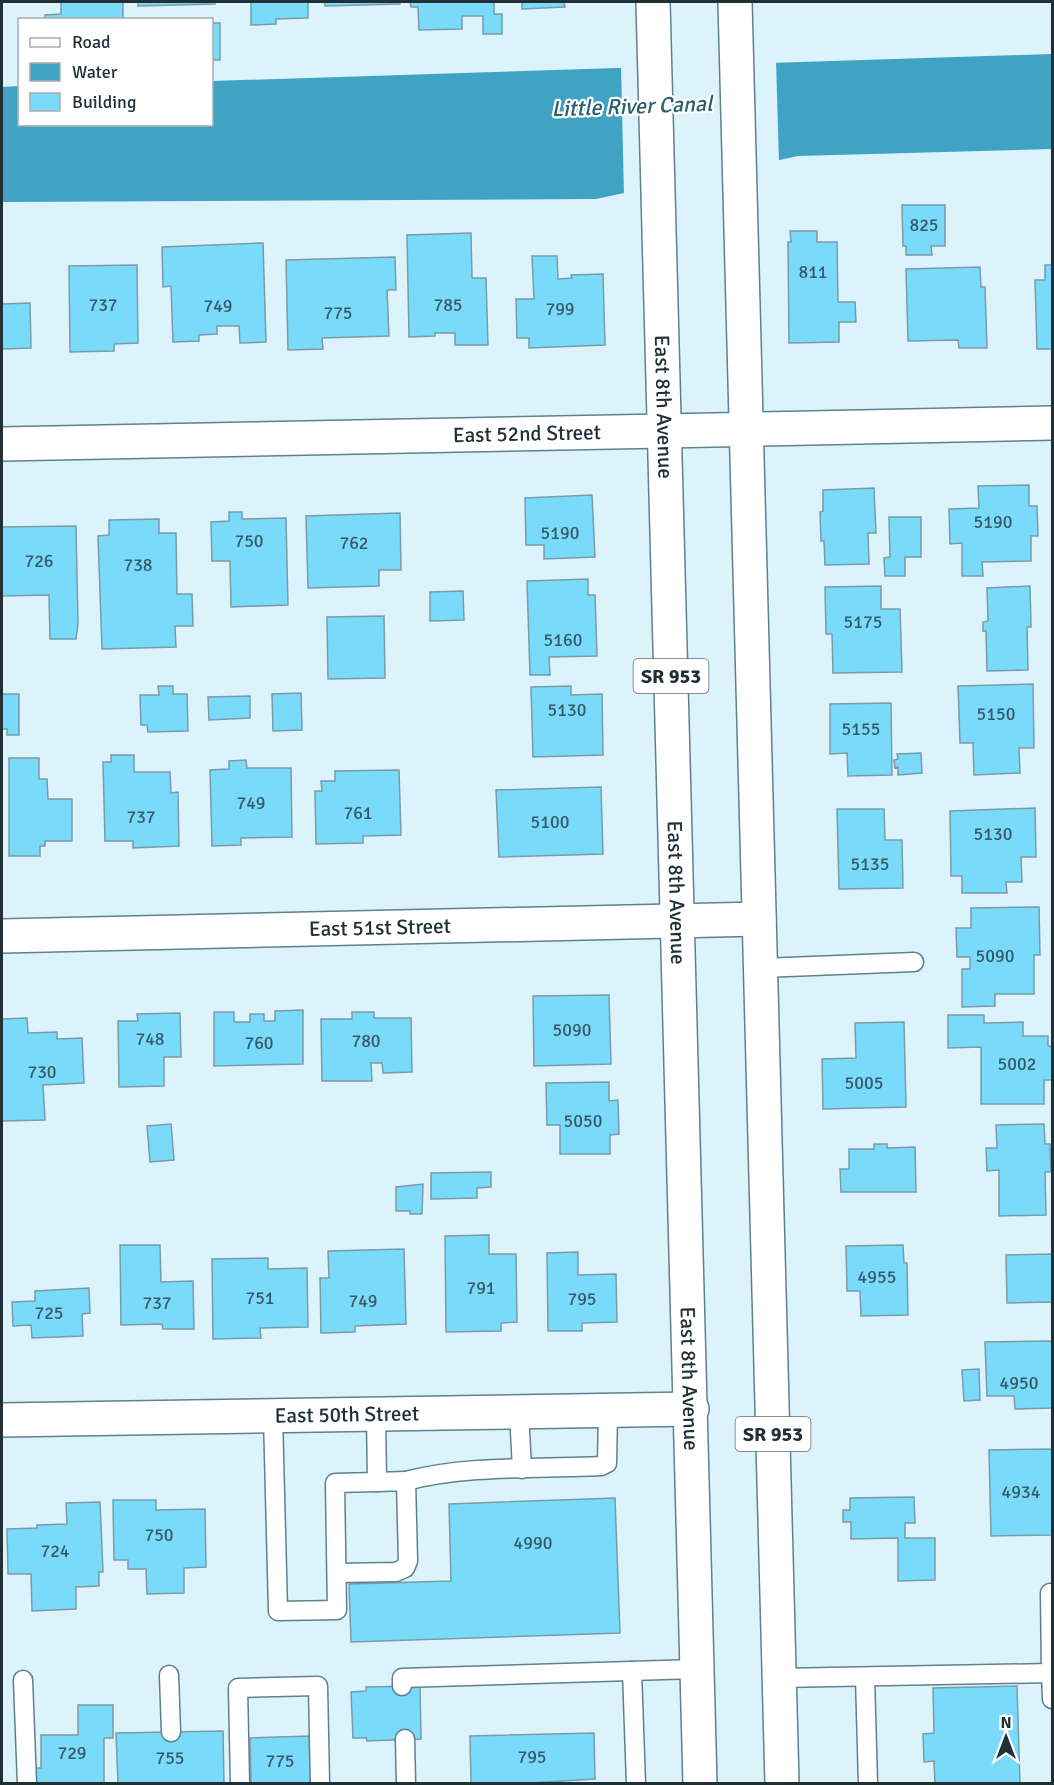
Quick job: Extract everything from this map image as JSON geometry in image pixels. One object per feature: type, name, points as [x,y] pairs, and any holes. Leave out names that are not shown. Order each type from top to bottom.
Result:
[{"type":"main road","name":"East 8th Avenue","points":[[653,2],[692,1409],[700,1784]]},
{"type":"main road","name":"SR 953","points":[[735,2],[782,1784]]},
{"type":"main road","name":"East 52nd Street","points":[[2,444],[1053,423]]},
{"type":"main road","name":"East 51st Street","points":[[2,936],[759,919]]},
{"type":"main road","name":"East 50th Street","points":[[2,1420],[692,1409]]},
{"type":"lane","points":[[761,968],[914,962]]},
{"type":"lane","points":[[273,1416],[278,1611],[338,1610],[335,1483],[405,1481],[428,1475],[457,1472],[601,1467],[607,1462],[608,1411]]},
{"type":"lane","points":[[519,1412],[522,1469]]},
{"type":"lane","points":[[376,1414],[377,1482]]},
{"type":"lane","points":[[337,1573],[396,1572],[405,1568],[408,1561],[405,1481]]},
{"type":"lane","points":[[1053,1593],[1050,1593],[1053,1700]]},
{"type":"lane","points":[[402,1686],[402,1678],[696,1669]]},
{"type":"lane","points":[[632,1671],[636,1784]]},
{"type":"lane","points":[[780,1678],[1051,1673]]},
{"type":"lane","points":[[169,1675],[171,1732]]},
{"type":"lane","points":[[865,1677],[868,1784]]},
{"type":"lane","points":[[23,1680],[27,1784]]},
{"type":"lane","points":[[240,1784],[238,1688],[318,1686],[320,1784]]},
{"type":"lane","points":[[405,1739],[406,1784]]},
{"type":"water","name":"Little River Canal","points":[[1052,54],[1052,149],[798,156],[596,199],[2,202],[2,87],[18,86],[18,126],[213,126],[213,81]]},
{"type":"pier","points":[[776,60],[779,163],[624,196],[621,65]]},
{"type":"building","points":[[61,2],[123,2],[123,18],[45,18],[45,15],[61,14]]},
{"type":"building","points":[[138,2],[215,2],[215,4],[138,6]]},
{"type":"building","points":[[251,2],[308,2],[308,18],[276,19],[276,24],[251,25]]},
{"type":"building","points":[[325,2],[400,2],[400,4],[325,6]]},
{"type":"building","points":[[410,2],[494,2],[494,14],[502,14],[502,34],[483,34],[483,16],[462,16],[462,29],[419,30],[418,7],[411,7]]},
{"type":"building","points":[[522,2],[564,2],[565,7],[522,9]]},
{"type":"building","points":[[213,23],[220,23],[220,60],[213,60]]},
{"type":"building","points":[[902,205],[945,205],[945,246],[931,246],[932,255],[906,255],[906,246],[903,246]]},
{"type":"building","points":[[790,231],[817,231],[817,242],[837,242],[838,302],[855,302],[856,322],[839,322],[839,342],[789,343],[788,242],[791,242]]},
{"type":"building","points":[[471,233],[472,278],[486,278],[488,345],[455,345],[455,333],[409,337],[407,235]]},
{"type":"building","points":[[263,243],[266,342],[240,343],[239,326],[217,326],[217,334],[199,335],[199,341],[173,342],[171,286],[163,287],[162,247]]},
{"type":"building","points":[[532,256],[557,256],[558,279],[572,278],[571,275],[603,274],[605,345],[529,348],[529,338],[517,338],[516,299],[534,299]]},
{"type":"building","points":[[395,257],[396,290],[387,290],[389,336],[322,338],[323,349],[288,350],[286,260]]},
{"type":"building","points":[[137,265],[138,343],[114,344],[114,351],[70,352],[69,266]]},
{"type":"building","points":[[1045,265],[1052,265],[1052,349],[1037,349],[1035,280],[1045,280]]},
{"type":"building","points":[[980,267],[981,287],[985,287],[987,348],[959,348],[958,340],[908,341],[906,269]]},
{"type":"building","points":[[30,303],[31,348],[2,349],[2,304]]},
{"type":"building","points":[[1029,485],[1029,506],[1037,506],[1038,536],[1031,536],[1031,561],[982,562],[983,576],[962,576],[962,543],[950,544],[949,509],[979,508],[978,486]]},
{"type":"building","points":[[874,488],[876,533],[868,533],[869,564],[825,565],[820,512],[823,511],[823,490]]},
{"type":"building","points":[[592,495],[595,557],[544,559],[544,545],[526,545],[525,498]]},
{"type":"building","points":[[229,512],[242,512],[242,519],[286,518],[288,605],[231,607],[230,561],[212,561],[211,522],[229,521]]},
{"type":"building","points":[[400,513],[401,570],[379,570],[379,586],[308,588],[306,516]]},
{"type":"building","points":[[889,517],[921,517],[921,557],[905,557],[905,576],[885,576],[884,558],[890,557]]},
{"type":"building","points":[[159,519],[159,533],[176,533],[177,594],[192,594],[193,626],[175,626],[176,647],[102,649],[98,536],[109,535],[109,520]]},
{"type":"building","points":[[76,526],[78,624],[76,639],[50,639],[49,595],[2,596],[2,527]]},
{"type":"building","points":[[588,579],[588,595],[595,595],[597,656],[549,657],[550,675],[530,675],[527,581]]},
{"type":"building","points":[[881,586],[881,609],[900,609],[902,672],[833,673],[832,634],[826,634],[825,587]]},
{"type":"building","points":[[1030,586],[1031,627],[1027,627],[1028,670],[987,671],[986,631],[983,631],[983,622],[988,621],[987,588]]},
{"type":"building","points":[[463,591],[464,620],[430,621],[430,592]]},
{"type":"building","points":[[384,616],[385,678],[328,679],[327,617]]},
{"type":"building","points":[[1033,684],[1034,748],[1019,748],[1020,773],[974,775],[973,743],[960,743],[958,686]]},
{"type":"building","points":[[158,686],[173,686],[173,694],[187,694],[188,731],[148,732],[147,725],[141,725],[140,695],[159,695]]},
{"type":"building","points":[[571,686],[571,695],[602,694],[603,755],[533,757],[531,687]]},
{"type":"building","points":[[301,693],[302,730],[273,731],[272,694]]},
{"type":"building","points":[[2,694],[19,694],[19,735],[7,735],[7,729],[2,729]]},
{"type":"building","points":[[250,696],[250,718],[209,720],[208,697]]},
{"type":"building","points":[[891,703],[892,775],[848,776],[847,753],[830,754],[830,704]]},
{"type":"building","points":[[921,753],[922,773],[898,775],[898,767],[895,768],[894,760],[898,759],[897,754]]},
{"type":"building","points":[[111,755],[134,755],[134,772],[170,772],[171,793],[178,792],[179,846],[133,848],[133,841],[105,841],[103,762],[111,762]]},
{"type":"building","points":[[9,758],[39,758],[39,779],[47,779],[48,799],[72,799],[72,841],[45,841],[45,846],[40,846],[40,856],[9,856]]},
{"type":"building","points":[[246,760],[247,768],[291,768],[292,837],[241,838],[241,845],[212,846],[210,770],[229,769],[229,761]]},
{"type":"building","points":[[399,770],[401,835],[363,836],[363,843],[316,844],[315,791],[322,791],[321,781],[335,781],[335,771]]},
{"type":"building","points":[[601,787],[603,854],[499,857],[496,790]]},
{"type":"building","points":[[1035,808],[1036,857],[1021,857],[1022,882],[1006,882],[1007,893],[962,893],[962,876],[951,876],[950,811]]},
{"type":"building","points":[[837,809],[884,809],[885,840],[902,840],[903,888],[839,889]]},
{"type":"building","points":[[1039,907],[1040,955],[1034,955],[1034,994],[995,994],[995,1006],[962,1007],[962,969],[970,969],[970,957],[957,957],[956,928],[971,928],[971,908]]},
{"type":"building","points":[[609,995],[611,1064],[534,1066],[533,996]]},
{"type":"building","points":[[303,1010],[303,1064],[214,1066],[214,1012],[234,1012],[234,1022],[250,1022],[250,1014],[264,1014],[264,1021],[275,1021],[275,1011]]},
{"type":"building","points":[[352,1012],[374,1012],[374,1018],[411,1018],[412,1072],[383,1073],[382,1063],[371,1063],[372,1081],[322,1081],[321,1019],[352,1019]]},
{"type":"building","points":[[180,1013],[181,1057],[164,1057],[164,1086],[119,1087],[118,1021],[138,1021],[137,1014]]},
{"type":"building","points":[[948,1015],[984,1015],[984,1023],[1023,1022],[1023,1036],[1048,1036],[1048,1046],[1052,1046],[1052,1080],[1044,1080],[1044,1104],[981,1104],[981,1047],[948,1048]]},
{"type":"building","points":[[27,1018],[28,1033],[57,1032],[57,1039],[82,1038],[84,1083],[43,1085],[45,1120],[2,1121],[2,1019]]},
{"type":"building","points":[[904,1022],[906,1107],[823,1109],[822,1059],[856,1058],[855,1023]]},
{"type":"building","points":[[609,1082],[609,1101],[618,1100],[619,1134],[610,1135],[610,1154],[560,1154],[560,1125],[547,1125],[546,1083]]},
{"type":"building","points":[[171,1124],[174,1160],[150,1162],[147,1126]]},
{"type":"building","points":[[1044,1124],[1045,1144],[1050,1144],[1051,1172],[1045,1172],[1046,1215],[999,1216],[999,1170],[987,1171],[986,1148],[997,1148],[996,1125]]},
{"type":"building","points":[[874,1144],[887,1144],[887,1148],[915,1147],[916,1192],[841,1192],[840,1169],[849,1169],[849,1149],[874,1149]]},
{"type":"building","points":[[491,1172],[491,1187],[477,1188],[477,1198],[431,1199],[431,1173]]},
{"type":"building","points":[[423,1184],[422,1214],[396,1211],[396,1187]]},
{"type":"building","points":[[489,1235],[489,1254],[516,1254],[517,1322],[501,1323],[501,1331],[446,1332],[445,1236]]},
{"type":"building","points":[[120,1245],[160,1245],[161,1282],[193,1281],[194,1329],[163,1329],[162,1324],[121,1325]]},
{"type":"building","points":[[903,1245],[904,1263],[907,1263],[908,1315],[861,1316],[860,1291],[847,1291],[846,1246]]},
{"type":"building","points":[[404,1249],[406,1324],[355,1326],[355,1332],[321,1333],[320,1278],[329,1278],[328,1251]]},
{"type":"building","points":[[578,1252],[578,1275],[616,1274],[617,1322],[582,1323],[582,1331],[548,1331],[547,1253]]},
{"type":"building","points":[[1052,1254],[1052,1302],[1007,1303],[1006,1255]]},
{"type":"building","points":[[268,1258],[268,1269],[307,1268],[308,1327],[260,1328],[261,1338],[213,1339],[212,1259]]},
{"type":"building","points":[[89,1288],[90,1313],[82,1314],[83,1336],[32,1338],[31,1325],[13,1326],[12,1302],[35,1301],[35,1291]]},
{"type":"building","points":[[1052,1341],[1052,1408],[1015,1409],[1014,1396],[987,1396],[985,1342]]},
{"type":"building","points":[[979,1369],[980,1400],[964,1401],[962,1370]]},
{"type":"building","points":[[1052,1449],[1052,1535],[991,1536],[989,1450]]},
{"type":"building","points":[[914,1497],[915,1523],[905,1523],[905,1538],[935,1538],[935,1580],[898,1581],[898,1538],[851,1539],[851,1522],[843,1522],[843,1510],[850,1510],[850,1498]]},
{"type":"building","points":[[615,1498],[620,1633],[351,1642],[349,1584],[451,1581],[449,1504]]},
{"type":"building","points":[[113,1500],[156,1500],[156,1510],[205,1509],[206,1567],[184,1568],[184,1593],[147,1594],[146,1569],[128,1569],[128,1560],[114,1560]]},
{"type":"building","points":[[100,1502],[103,1572],[99,1572],[99,1586],[76,1587],[76,1609],[32,1611],[31,1574],[8,1574],[7,1529],[67,1524],[66,1503]]},
{"type":"building","points":[[420,1686],[421,1739],[367,1741],[366,1738],[353,1738],[351,1692],[366,1691],[366,1687]]},
{"type":"building","points":[[1017,1686],[1020,1784],[935,1784],[934,1761],[924,1762],[923,1734],[934,1733],[933,1688]]},
{"type":"building","points":[[78,1705],[113,1705],[113,1738],[104,1738],[104,1784],[34,1784],[34,1768],[41,1768],[41,1735],[78,1735]]},
{"type":"building","points":[[223,1731],[224,1784],[118,1784],[116,1733]]},
{"type":"building","points":[[594,1733],[595,1779],[471,1784],[470,1736]]},
{"type":"building","points":[[309,1736],[311,1784],[251,1784],[250,1738]]}]
